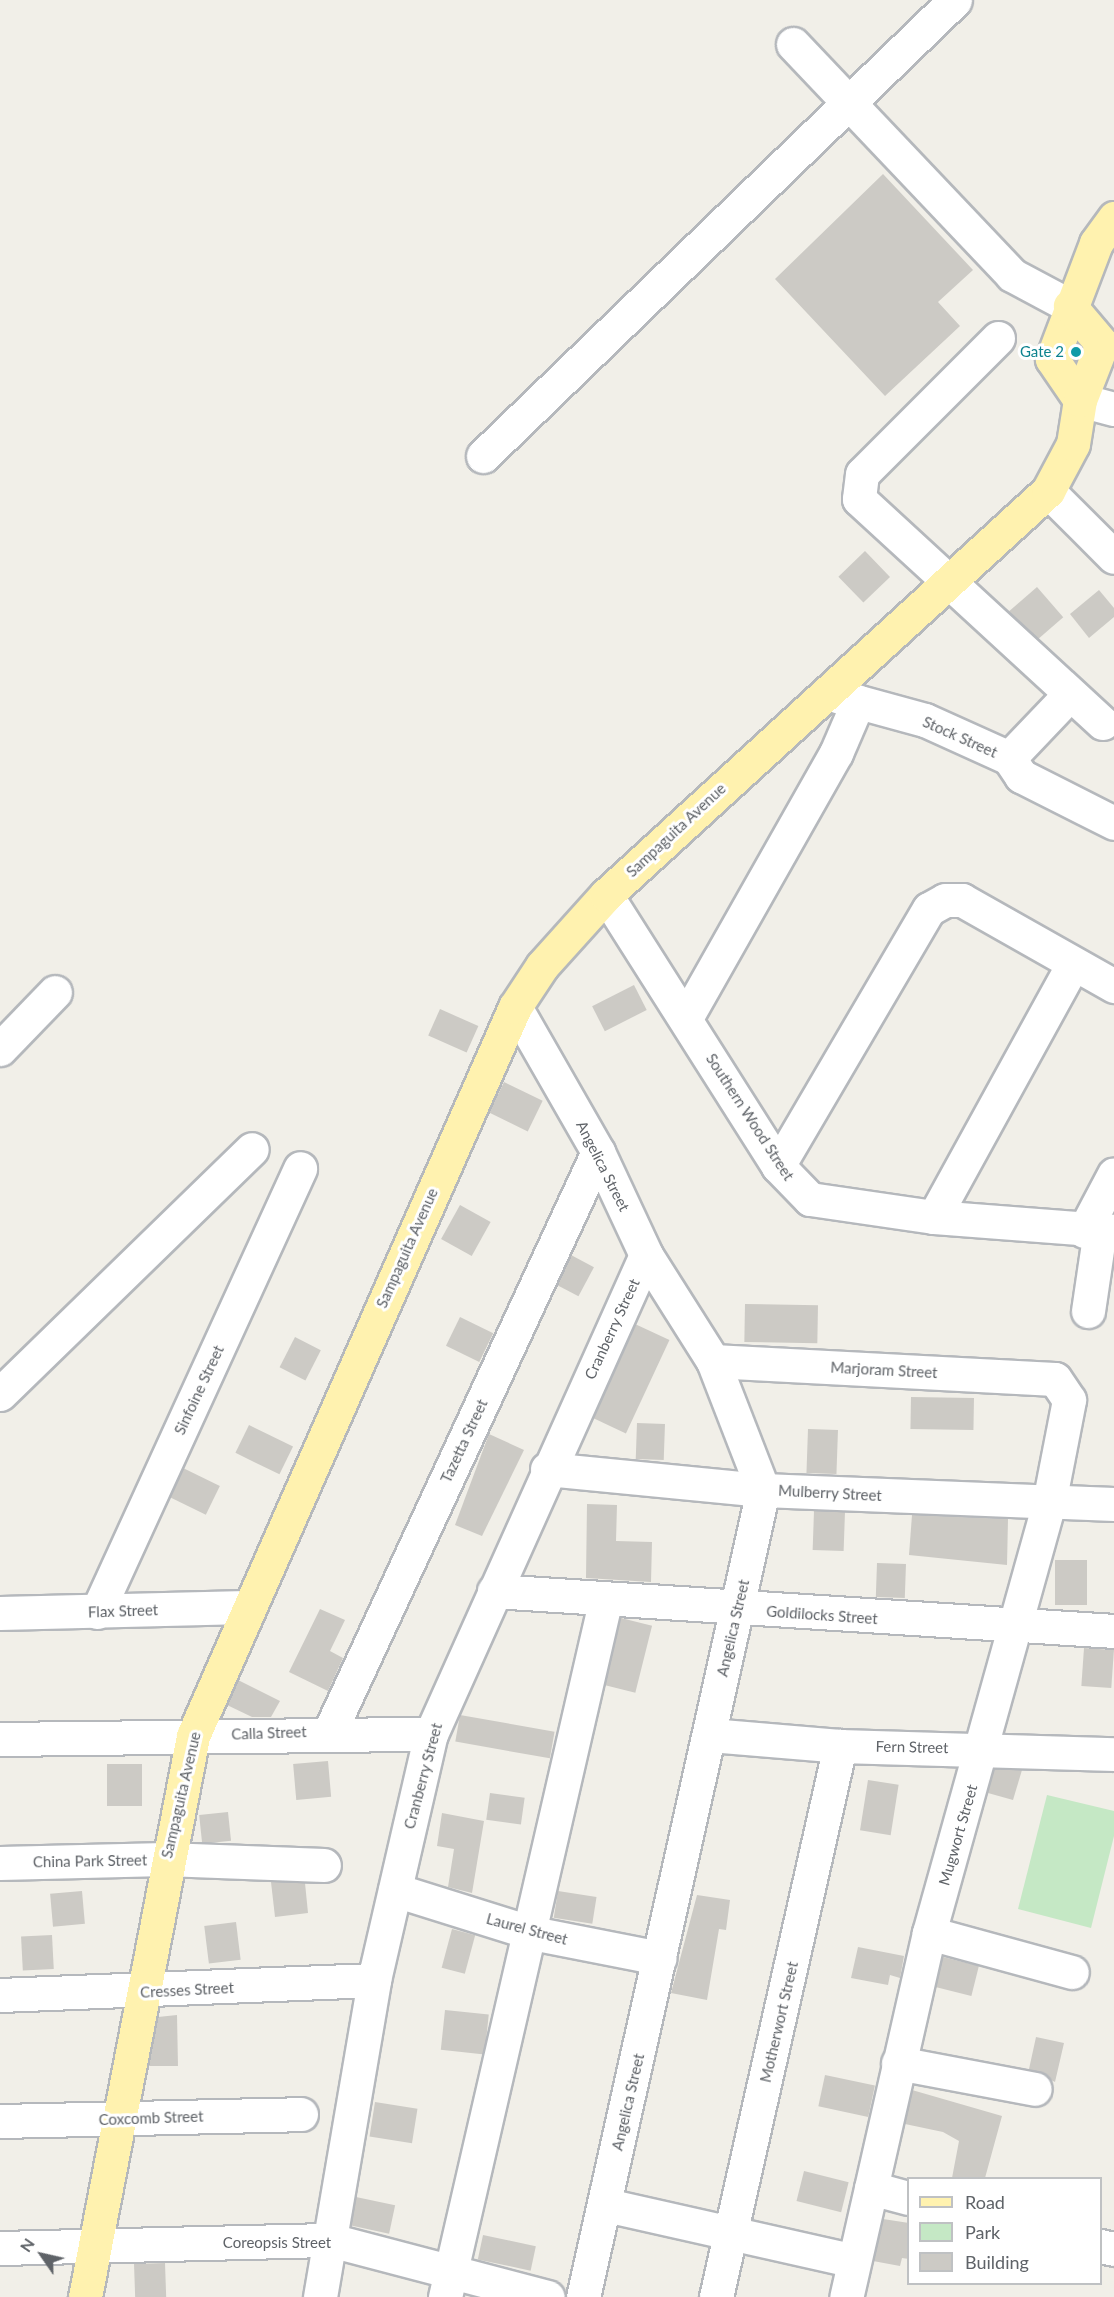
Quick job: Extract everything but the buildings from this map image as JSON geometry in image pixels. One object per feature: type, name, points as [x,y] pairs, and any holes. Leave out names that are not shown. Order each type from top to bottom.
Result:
[{"type":"main road","points":[[1070,306],[1096,243],[1114,218]]},
{"type":"main road","name":"Sampaguita Avenue","points":[[85,2297],[116,2119],[143,1993],[165,1859],[193,1736],[246,1607],[515,1007],[542,966],[606,895],[823,693],[1048,491],[1073,444],[1080,400],[1102,344],[1070,306]]},
{"type":"street","points":[[483,456],[955,0]]},
{"type":"street","points":[[793,44],[1012,275],[1070,306]]},
{"type":"street","points":[[998,338],[890,442],[856,488],[859,498],[1103,723]]},
{"type":"street","points":[[1080,400],[1114,409]]},
{"type":"street","points":[[1048,491],[1114,557]]},
{"type":"street","name":"Stock Street","points":[[823,693],[925,720],[1009,758],[1021,776],[1114,823]]},
{"type":"street","points":[[1009,758],[1070,694]]},
{"type":"street","points":[[686,1018],[836,753],[858,702]]},
{"type":"street","name":"Southern Wood Street","points":[[606,895],[778,1166],[810,1199],[934,1217],[1099,1231]]},
{"type":"street","points":[[778,1166],[929,909],[945,900],[962,900],[1114,986]]},
{"type":"street","points":[[934,1217],[1073,964]]},
{"type":"street","points":[[0,1048],[55,992]]},
{"type":"street","name":"Angelica Street","points":[[515,1007],[598,1152],[646,1255],[713,1361],[763,1490],[606,2205],[583,2297]]},
{"type":"street","points":[[0,1394],[252,1149]]},
{"type":"street","name":"Tazetta Street","points":[[330,1731],[598,1152]]},
{"type":"street","name":"Sinfoine Street","points":[[97,1612],[300,1168]]},
{"type":"street","points":[[1088,1311],[1099,1231],[1114,1174]]},
{"type":"street","name":"Cranberry Street","points":[[320,2297],[375,1980],[431,1734],[547,1469],[646,1255]]},
{"type":"street","name":"Marjoram Street","points":[[713,1361],[1055,1379]]},
{"type":"street","name":"Mugwort Street","points":[[846,2297],[929,1933],[983,1748],[1013,1628],[1049,1503],[1069,1400],[1055,1379]]},
{"type":"street","name":"Mulberry Street","points":[[547,1469],[763,1490],[1114,1504]]},
{"type":"street","name":"Goldilocks Street","points":[[494,1591],[1013,1628],[1114,1631]]},
{"type":"street","points":[[448,2285],[532,1933],[606,1598]]},
{"type":"street","name":"Flax Street","points":[[0,1613],[246,1607]]},
{"type":"street","name":"Calla Street","points":[[0,1739],[330,1731],[431,1734]]},
{"type":"street","name":"Fern Street","points":[[710,1735],[840,1746],[983,1748],[1114,1754]]},
{"type":"street","name":"Motherwort Street","points":[[716,2297],[840,1746]]},
{"type":"street","name":"China Park Street","points":[[0,1863],[165,1859],[324,1865]]},
{"type":"street","name":"Laurel Street","points":[[395,1890],[532,1933],[660,1958]]},
{"type":"street","points":[[929,1933],[1072,1972]]},
{"type":"street","name":"Cresses Street","points":[[0,1995],[143,1993],[375,1980]]},
{"type":"street","points":[[898,2063],[1035,2089]]},
{"type":"street","name":"Coxcomb Street","points":[[0,2121],[301,2114]]},
{"type":"street","points":[[871,2188],[907,2197]]},
{"type":"street","points":[[606,2205],[732,2231],[854,2260]]},
{"type":"street","name":"Coreopsis Street","points":[[0,2248],[330,2240],[448,2285],[548,2297]]},
{"type":"green space","points":[[1047,1795],[1114,1811],[1114,1836],[1091,1928],[1018,1909]]},
{"type":"place","name":"Gate 2","points":[[1076,352]]}]
